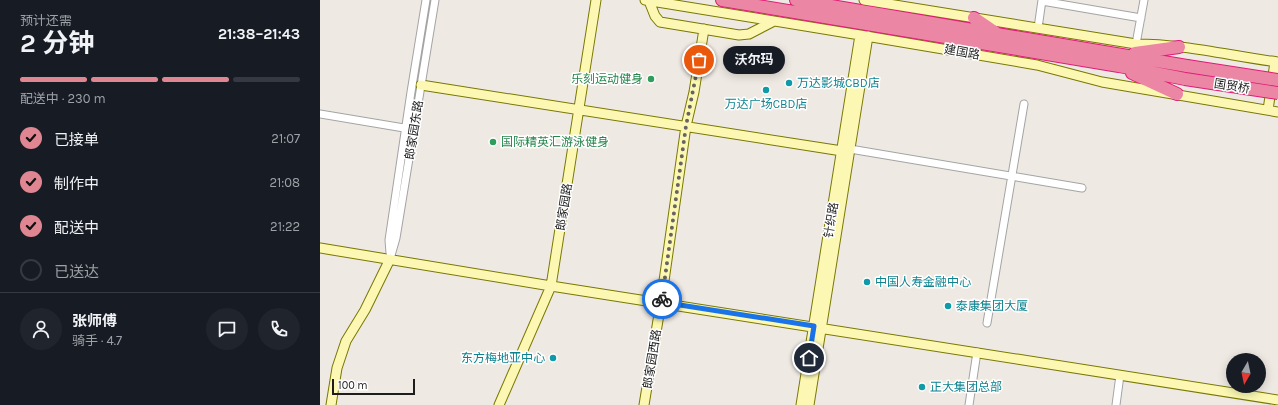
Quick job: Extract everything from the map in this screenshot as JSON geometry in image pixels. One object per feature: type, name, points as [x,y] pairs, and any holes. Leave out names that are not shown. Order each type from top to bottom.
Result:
[{"type":"highway","name":"建国路","points":[[722,0],[1103,64],[1120,61],[1187,66]]},
{"type":"highway","name":"建国路","points":[[796,0],[998,35],[1120,61],[1185,79]]},
{"type":"highway","points":[[974,18],[998,35]]},
{"type":"highway","points":[[1120,61],[1179,47]]},
{"type":"highway","points":[[1120,61],[1177,94]]},
{"type":"highway","points":[[1103,64],[1149,89]]},
{"type":"highway","name":"国贸桥","points":[[1187,66],[1278,80]]},
{"type":"highway","name":"国贸桥","points":[[1185,79],[1278,93]]},
{"type":"street","name":"郎家园东路","points":[[390,259],[390,240],[405,128],[426,0]]},
{"type":"street","name":"郎家园东路","points":[[331,405],[337,368],[346,341],[365,310],[390,259],[396,238],[435,0]]},
{"type":"street","name":"郎家园路","points":[[499,405],[552,286],[596,0]]},
{"type":"street","points":[[647,0],[655,16],[660,22],[739,35],[749,34],[774,21]]},
{"type":"street","name":"建国路","points":[[647,0],[1037,65],[1102,82],[1278,112]]},
{"type":"street","points":[[864,0],[1136,44],[1179,47],[1276,62],[1268,110]]},
{"type":"street","points":[[1136,44],[1144,0]]},
{"type":"street","points":[[1038,28],[1042,1],[1141,18]]},
{"type":"street","name":"郎家园西路","points":[[644,405],[661,302],[686,126],[694,92],[704,29]]},
{"type":"street","name":"针织路","points":[[801,405],[817,327],[864,35]]},
{"type":"street","points":[[422,85],[1082,188]]},
{"type":"street","points":[[987,323],[1024,104]]},
{"type":"street","points":[[320,114],[414,130]]},
{"type":"street","points":[[320,248],[1278,400]]},
{"type":"street","name":"针织路","points":[[809,405],[817,327]]},
{"type":"street","points":[[969,405],[977,352]]},
{"type":"street","points":[[1116,405],[1120,375]]},
{"type":"way so far","points":[[662,299],[686,126],[694,92],[699,60]]},
{"type":"place","name":"沃尔玛","points":[[699,60]]},
{"type":"place","name":"乐刻运动健身","points":[[651,79]]},
{"type":"place","name":"万达影城CBD店","points":[[789,83]]},
{"type":"place","name":"万达广场CBD店","points":[[766,90]]},
{"type":"place","name":"国际精英汇游泳健身","points":[[493,142]]},
{"type":"place","name":"中国人寿金融中心","points":[[867,282]]},
{"type":"place","name":"泰康集团大厦","points":[[948,306]]},
{"type":"place","name":"东方梅地亚中心","points":[[553,358]]},
{"type":"place","name":"正大集团总部","points":[[922,387]]},
{"type":"route","points":[[662,299],[661,302],[814,326],[809,358]]}]
